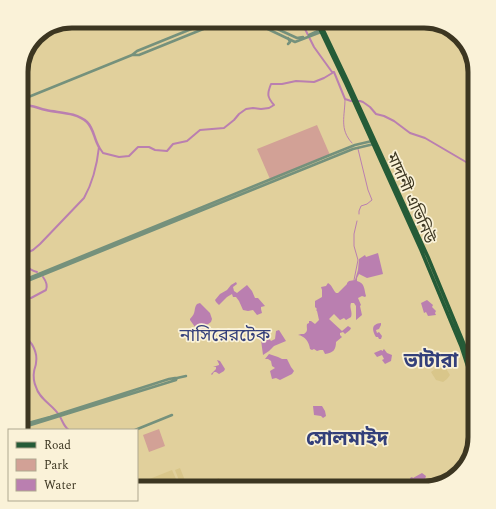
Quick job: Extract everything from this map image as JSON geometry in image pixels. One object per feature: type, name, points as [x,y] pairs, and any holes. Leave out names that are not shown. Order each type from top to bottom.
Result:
[{"type":"main road","points":[[319,28],[347,83]]},
{"type":"main road","points":[[322,28],[347,83]]},
{"type":"main road","name":"মাদানী এভিনিউ","points":[[347,83],[425,255],[454,326],[468,368]]},
{"type":"main road","name":"মাদানী এভিনিউ","points":[[454,326],[464,344],[468,357]]},
{"type":"street","points":[[28,97],[132,55],[137,51],[193,28]]},
{"type":"street","points":[[132,55],[139,55],[206,28]]},
{"type":"street","points":[[266,28],[295,42],[320,31]]},
{"type":"street","points":[[275,28],[297,38],[302,38]]},
{"type":"street","points":[[288,38],[290,42],[288,44]]},
{"type":"street","points":[[28,278],[331,156],[374,143]]},
{"type":"street","points":[[28,424],[108,401],[186,376]]},
{"type":"street","points":[[137,429],[172,415]]},
{"type":"shaded area","points":[[441,365],[445,367],[450,375],[443,382],[436,380],[431,372]]},
{"type":"shaded area","points":[[180,468],[185,481],[179,481],[175,470]]},
{"type":"shaded area","points":[[172,470],[177,481],[144,481]]},
{"type":"shaded area","points":[[219,478],[220,481],[212,481]]},
{"type":"green space","points":[[317,125],[330,155],[270,179],[257,149]]},
{"type":"green space","points":[[159,429],[165,446],[149,452],[143,435]]},
{"type":"water","points":[[378,253],[383,274],[367,278],[359,274],[357,278],[357,281],[363,285],[366,296],[358,298],[361,305],[362,315],[356,320],[356,306],[354,303],[351,303],[351,317],[346,320],[344,318],[340,320],[334,314],[329,319],[342,331],[348,326],[351,328],[350,330],[345,334],[343,332],[340,333],[342,337],[336,342],[334,351],[330,353],[325,354],[323,350],[317,351],[310,349],[306,340],[298,335],[306,332],[309,321],[315,324],[319,320],[317,309],[315,307],[315,301],[322,297],[321,287],[326,286],[328,283],[336,293],[338,293],[349,281],[355,280],[359,259],[365,255],[366,257]]},
{"type":"water","points":[[236,282],[237,284],[233,287],[234,291],[237,293],[247,285],[255,298],[258,298],[265,306],[261,307],[262,313],[257,315],[253,310],[243,310],[239,301],[236,297],[233,297],[232,294],[219,305],[216,302],[215,300],[220,294]]},
{"type":"water","points":[[427,300],[433,305],[432,307],[436,311],[436,315],[428,316],[426,312],[424,313],[421,303]]},
{"type":"water","points":[[200,303],[210,313],[212,319],[211,322],[204,327],[205,329],[203,331],[199,326],[195,327],[190,320],[197,304]]},
{"type":"water","points":[[381,323],[379,329],[376,330],[377,333],[379,332],[382,336],[381,339],[379,339],[376,337],[373,328],[375,325]]},
{"type":"water","points":[[279,330],[286,341],[274,346],[263,355],[261,340],[268,337],[271,341],[275,339],[276,331]]},
{"type":"water","points":[[384,349],[387,353],[392,355],[391,361],[385,364],[382,360],[384,359],[382,355],[377,357],[374,353],[381,350],[383,351]]},
{"type":"water","points":[[269,354],[282,359],[287,359],[294,371],[292,374],[280,380],[276,378],[272,379],[270,371],[275,368],[272,366],[271,361],[265,359]]},
{"type":"water","points":[[217,360],[220,361],[225,369],[219,374],[214,372],[212,375],[211,374],[216,369],[216,367],[213,367],[219,365]]},
{"type":"water","points":[[313,406],[322,406],[326,416],[323,418],[321,416],[314,415]]},
{"type":"water","points":[[422,473],[426,476],[425,479],[420,481],[411,481],[410,478]]},
{"type":"waterway","points":[[304,28],[314,47],[332,72],[334,72],[345,99],[363,102],[376,114],[394,121],[410,133],[425,138],[468,163]]},
{"type":"waterway","points":[[28,252],[40,244],[84,198],[94,173],[99,147],[103,153],[119,157],[129,156],[138,147],[149,147],[155,150],[167,151],[173,144],[187,141],[200,130],[224,128],[246,109],[269,108],[274,105],[268,95],[271,84],[282,84],[296,81],[314,82],[334,72]]},
{"type":"waterway","points":[[345,99],[344,127],[345,133],[352,143]]},
{"type":"waterway","points":[[28,106],[78,116],[87,122],[99,147]]},
{"type":"waterway","points":[[358,149],[368,190],[372,200],[361,206],[359,214]]},
{"type":"waterway","points":[[354,280],[358,260],[354,246],[354,234],[357,221]]},
{"type":"waterway","points":[[28,267],[37,272]]},
{"type":"waterway","points":[[31,298],[46,290],[47,286],[43,277]]},
{"type":"waterway","points":[[28,340],[32,344],[36,355],[34,375],[35,384],[38,391],[56,411],[68,429]]},
{"type":"district","name":"নাসিরেরটেক","points":[[225,335]]},
{"type":"district","name":"ভাটারা","points":[[431,361]]},
{"type":"district","name":"সোলমাইদ","points":[[347,439]]}]
